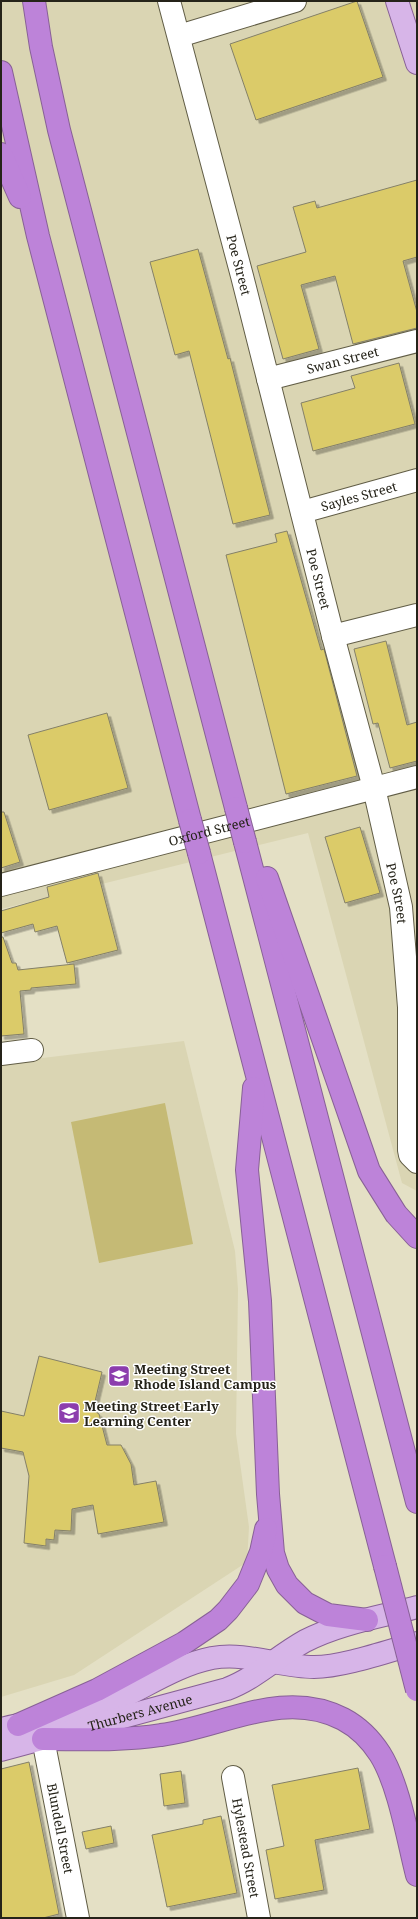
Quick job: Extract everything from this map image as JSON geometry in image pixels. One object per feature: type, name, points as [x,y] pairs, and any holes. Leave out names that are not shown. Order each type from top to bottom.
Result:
[{"type":"highway","points":[[34,1],[42,54],[61,137],[223,758],[250,841],[370,1171],[396,1214],[417,1237]]},
{"type":"highway","points":[[1,72],[38,236],[417,1690]]},
{"type":"highway","points":[[1,154],[38,236]]},
{"type":"highway","points":[[250,841],[417,1502]]},
{"type":"highway","points":[[255,1073],[247,1170],[260,1301],[268,1494],[273,1554],[282,1578],[292,1592],[305,1603],[320,1612],[337,1617],[367,1620]]},
{"type":"highway","points":[[10,1727],[79,1699],[108,1684],[196,1636],[223,1615],[242,1593],[255,1568],[264,1538],[268,1494]]},
{"type":"highway","points":[[43,1739],[133,1738],[162,1735],[276,1707],[307,1707],[328,1712],[360,1730],[380,1754],[388,1769],[393,1784],[417,1875]]},
{"type":"main road","points":[[397,1],[417,63]]},
{"type":"main road","name":"Thurbers Avenue","points":[[1,1750],[227,1689],[250,1678],[272,1662],[313,1638],[367,1620],[417,1607]]},
{"type":"main road","name":"Thurbers Avenue","points":[[10,1727],[94,1708],[203,1660],[231,1656],[299,1666],[323,1667],[417,1643]]},
{"type":"street","name":"Poe Street","points":[[170,1],[333,636],[374,788],[403,918],[413,1007],[409,1144],[410,1155],[417,1162]]},
{"type":"street","points":[[178,36],[295,1]]},
{"type":"street","name":"Swan Street","points":[[268,380],[417,341]]},
{"type":"street","name":"Sayles Street","points":[[302,512],[417,480]]},
{"type":"street","points":[[333,636],[417,615]]},
{"type":"street","name":"Oxford Street","points":[[1,885],[417,777]]},
{"type":"street","points":[[1,1054],[32,1050]]},
{"type":"street","name":"Blundell Street","points":[[43,1739],[78,1918]]},
{"type":"street","name":"Hylestead Street","points":[[232,1777],[259,1918]]},
{"type":"shaded area","points":[[1,1],[417,1],[417,1191],[402,1183],[308,833],[1,909]]},
{"type":"shaded area","name":"Meeting Street Rhode Island Campus","points":[[184,1041],[235,1251],[238,1289],[236,1434],[249,1527],[247,1562],[74,1675],[1,1697],[1,1063]]},
{"type":"shaded area","points":[[165,1103],[193,1244],[99,1263],[71,1122]]},
{"type":"building","points":[[357,1],[383,77],[256,120],[230,44]]},
{"type":"building","points":[[417,180],[417,257],[403,261],[417,312],[417,328],[353,344],[335,276],[301,285],[319,349],[283,359],[257,266],[306,252],[293,207],[315,201],[317,208]]},
{"type":"building","points":[[198,249],[228,359],[230,358],[270,515],[233,524],[189,351],[175,355],[150,262]]},
{"type":"building","points":[[399,363],[415,424],[313,451],[301,403],[355,388],[351,376]]},
{"type":"building","points":[[287,531],[321,650],[324,649],[357,776],[286,794],[226,555],[277,542],[275,534]]},
{"type":"building","points":[[386,641],[407,725],[417,722],[417,761],[390,768],[378,723],[373,724],[354,649]]},
{"type":"building","points":[[107,713],[128,788],[49,810],[28,735]]},
{"type":"building","points":[[1,812],[4,812],[20,862],[1,868]]},
{"type":"building","points":[[360,827],[380,893],[345,903],[325,837]]},
{"type":"building","points":[[98,873],[118,950],[67,963],[57,926],[35,932],[33,924],[1,933],[1,911],[49,897],[47,887]]},
{"type":"building","points":[[1,937],[3,937],[12,963],[16,963],[18,970],[74,964],[76,984],[31,988],[31,990],[20,991],[24,1034],[1,1036]]},
{"type":"building","points":[[39,1356],[102,1372],[93,1410],[99,1414],[107,1445],[121,1445],[131,1464],[134,1485],[156,1481],[164,1522],[98,1534],[93,1505],[72,1509],[71,1531],[55,1530],[54,1540],[46,1539],[46,1546],[24,1543],[29,1476],[23,1452],[1,1448],[1,1411],[24,1416]]},
{"type":"building","points":[[29,1762],[59,1914],[43,1918],[1,1918],[1,1769]]},
{"type":"building","points":[[358,1768],[370,1829],[315,1840],[324,1890],[275,1899],[266,1850],[284,1846],[272,1785]]},
{"type":"building","points":[[181,1771],[185,1803],[164,1806],[160,1774]]},
{"type":"building","points":[[221,1816],[237,1893],[167,1907],[152,1835],[203,1824],[203,1820]]},
{"type":"building","points":[[111,1826],[114,1843],[86,1849],[82,1832]]},
{"type":"place","name":"Meeting Street Rhode Island Campus","points":[[119,1376]]},
{"type":"place","name":"Meeting Street Early Learning Center","points":[[69,1413]]}]
